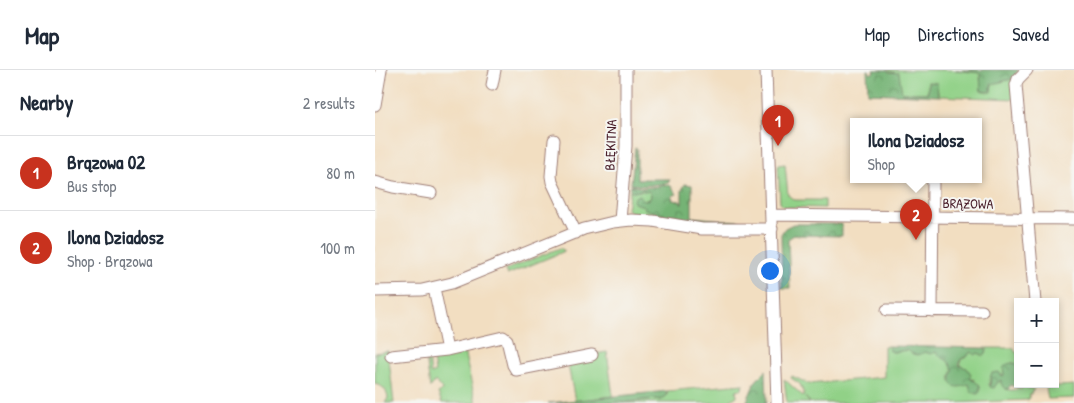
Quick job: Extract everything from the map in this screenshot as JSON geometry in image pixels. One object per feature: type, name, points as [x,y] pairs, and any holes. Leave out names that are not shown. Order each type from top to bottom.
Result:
[{"type":"street","points":[[375,105],[381,70]]},
{"type":"street","points":[[492,85],[495,70]]},
{"type":"street","name":"BŁĘKITNA","points":[[620,221],[626,146],[626,70]]},
{"type":"street","points":[[767,70],[777,403]]},
{"type":"street","points":[[1027,70],[1017,79],[1017,89],[1035,298]]},
{"type":"street","points":[[554,140],[552,182],[576,233]]},
{"type":"street","points":[[375,182],[431,193]]},
{"type":"street","points":[[932,311],[933,183]]},
{"type":"street","name":"BRĄZOWA","points":[[771,215],[1074,219]]},
{"type":"street","points":[[375,291],[411,291],[434,288],[458,281],[576,233],[620,221],[653,221],[702,230],[772,230]]},
{"type":"street","points":[[434,288],[447,350]]},
{"type":"street","points":[[887,310],[982,311]]},
{"type":"street","points":[[391,356],[447,350],[503,337],[507,340],[516,370],[592,355]]},
{"type":"green space","points":[[867,70],[869,70],[870,74],[874,72],[873,70],[888,70],[889,72],[899,73],[902,93],[928,93],[928,82],[937,83],[938,96],[868,93]]},
{"type":"green space","points":[[888,70],[956,70],[980,73],[981,91],[990,92],[992,84],[1012,79],[1016,99],[938,96],[937,84],[928,82],[928,93],[902,93]]},
{"type":"green space","points":[[956,70],[1019,70],[1012,79],[992,84],[991,92],[981,91],[980,73]]},
{"type":"green space","points":[[635,148],[637,149],[637,179],[670,179],[668,183],[644,186],[631,184]]},
{"type":"green space","points":[[785,164],[788,195],[794,200],[825,200],[825,208],[784,207],[780,203],[778,165]]},
{"type":"green space","points":[[685,184],[692,185],[692,217],[757,223],[697,222],[677,216],[675,213],[671,215],[655,212],[634,203],[633,200],[639,195],[644,200],[650,199],[650,192],[630,190],[631,185],[643,188],[670,185],[677,194],[672,196],[673,200],[680,201],[682,204],[682,190]]},
{"type":"green space","points":[[630,190],[650,192],[650,199],[644,200],[645,209],[667,214],[676,212],[687,220],[630,212],[627,209]]},
{"type":"green space","points":[[793,224],[842,224],[842,236],[794,235],[788,239],[790,288],[782,288],[781,234],[785,228]]},
{"type":"green space","points":[[560,248],[565,251],[507,275],[505,270]]},
{"type":"green space","points":[[884,346],[889,346],[889,350],[893,352],[903,350],[936,352],[947,360],[951,366],[953,370],[950,377],[975,380],[970,378],[960,366],[961,359],[965,358],[970,352],[987,351],[985,348],[1013,348],[1014,363],[1012,363],[1004,375],[991,375],[989,385],[1001,380],[1009,390],[1034,389],[1027,400],[952,403],[811,403],[804,396],[810,403],[787,403],[784,379],[803,396],[804,394],[800,384],[791,378],[792,376],[809,384],[884,377]]},
{"type":"green space","points":[[889,346],[985,348],[987,351],[984,356],[978,353],[975,355],[970,352],[959,363],[960,366],[967,368],[971,374],[970,378],[980,385],[980,392],[978,394],[971,392],[969,384],[959,387],[953,385],[951,383],[953,370],[951,366],[947,360],[936,352],[931,354],[924,352],[918,355],[908,350],[893,352],[889,350]]},
{"type":"green space","points":[[388,351],[394,403],[385,403],[388,398],[383,387],[375,384],[375,353]]},
{"type":"green space","points":[[464,351],[476,403],[442,403],[438,393],[443,390],[435,381],[430,388],[426,357],[429,357],[431,374],[435,372],[433,360],[444,358],[443,355]]},
{"type":"green space","points":[[607,352],[613,396],[575,401],[568,365],[595,354]]},
{"type":"green space","points":[[1014,363],[1014,386],[1011,385],[1007,390],[1001,384],[1001,380],[994,388],[990,387],[992,373],[999,372],[1002,376],[1004,375],[1003,368],[1007,364]]},
{"type":"green space","points":[[766,370],[767,403],[746,403],[755,382]]},
{"type":"green space","points":[[743,384],[742,389],[736,391],[737,396],[731,400],[731,403],[621,403],[660,400],[667,395],[667,391]]},
{"type":"green space","points":[[1074,385],[1074,398],[1048,399],[1046,388],[1059,388],[1059,386]]},
{"type":"green space","points":[[667,391],[665,398],[660,400],[621,403],[548,403]]},
{"type":"place","name":"Brązowa 02","points":[[778,146]]},
{"type":"place","name":"Ilona Dziadosz","points":[[916,240]]}]
